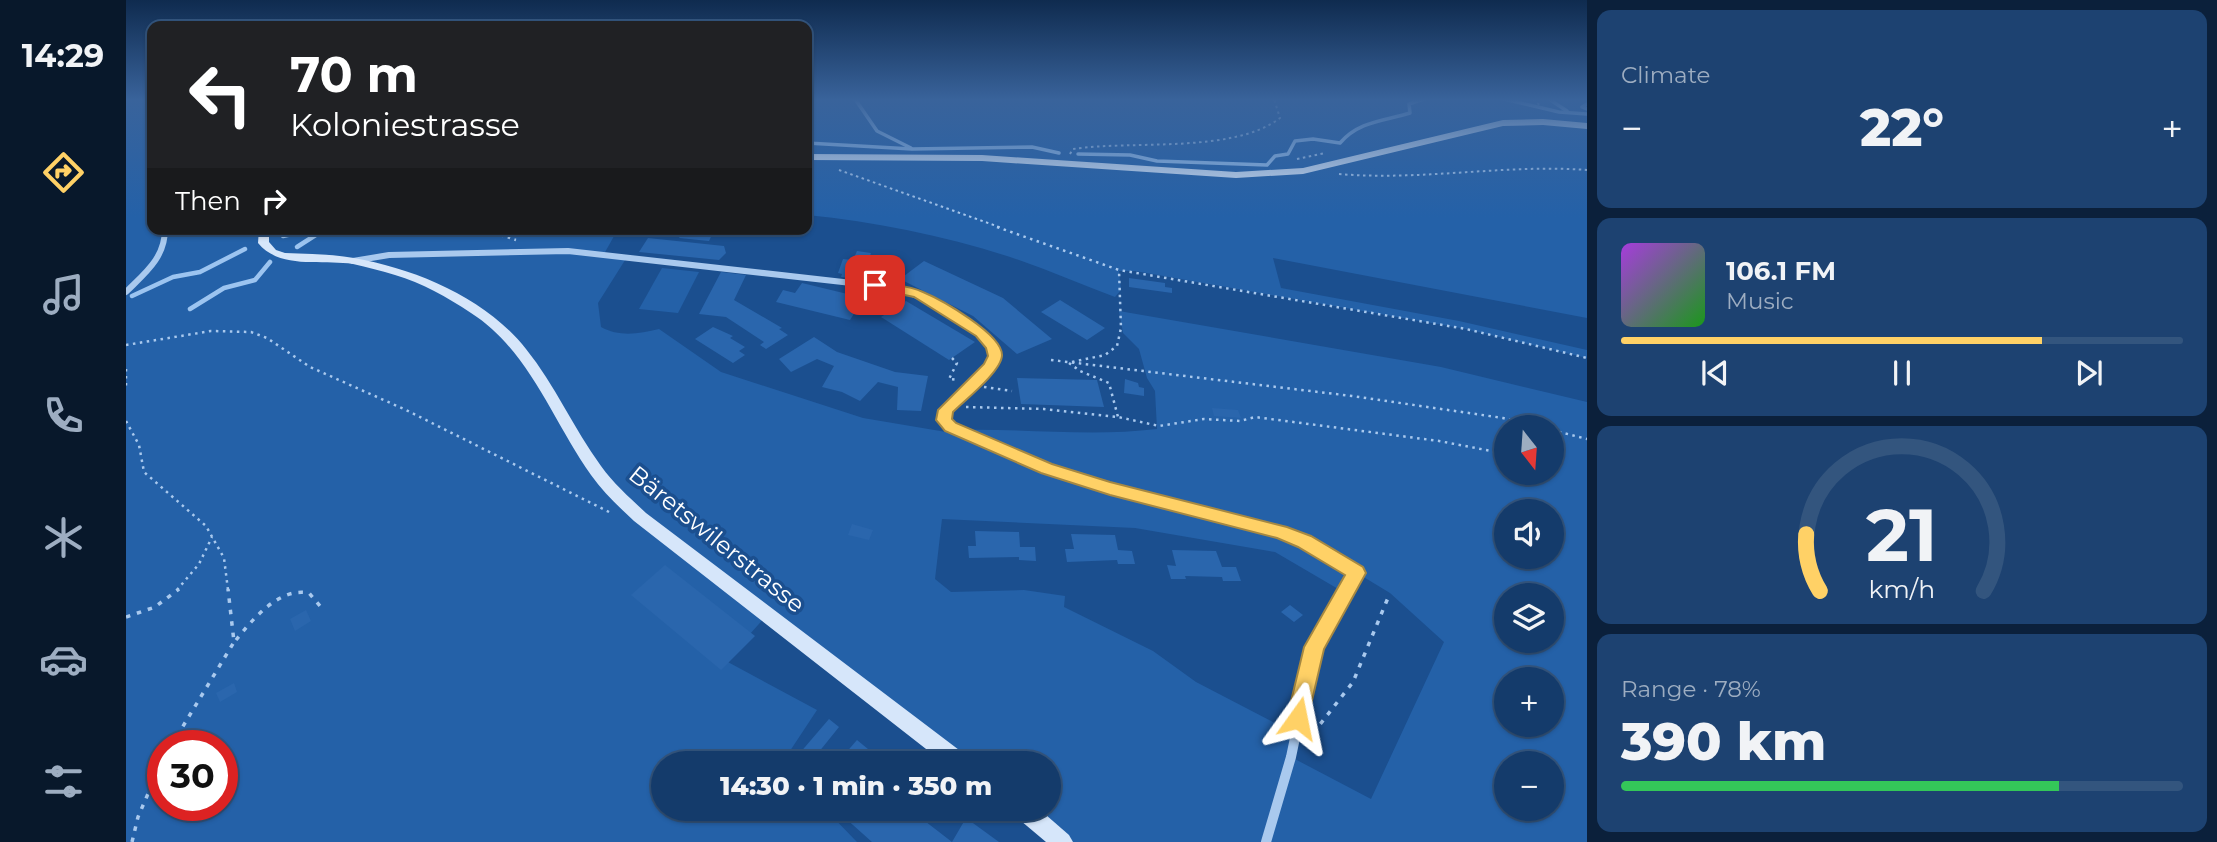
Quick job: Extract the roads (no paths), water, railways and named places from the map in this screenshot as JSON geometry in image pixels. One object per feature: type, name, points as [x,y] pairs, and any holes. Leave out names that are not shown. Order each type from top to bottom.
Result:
[{"type":"street","points":[[812,157],[982,158],[1271,175],[1303,171],[1439,138]]},
{"type":"street","points":[[126,292],[159,259],[164,249],[165,235]]},
{"type":"street","name":"Bäretswilerstrasse","points":[[264,235],[263,243],[277,254],[353,261],[433,285],[465,303],[500,328],[522,352],[596,471],[618,497],[640,517],[944,751]]},
{"type":"street","points":[[353,261],[389,255],[568,251],[896,288],[918,294],[981,333],[995,352],[994,361],[948,406],[943,417],[947,426],[1046,468],[1110,488],[1280,532],[1304,542],[1356,573],[1314,647],[1291,757],[1266,842]]},
{"type":"street","points":[[1037,821],[1062,842]]},
{"type":"waterway","points":[[892,138],[911,148]]},
{"type":"waterway","points":[[1078,154],[1130,155],[1157,161],[1267,165],[1275,156],[1288,154],[1295,141],[1313,139],[1340,143],[1345,138]]},
{"type":"waterway","points":[[812,143],[912,149],[1032,147],[1059,153]]},
{"type":"waterway","points":[[283,236],[287,235]]},
{"type":"waterway","points":[[297,247],[316,235]]},
{"type":"waterway","points":[[132,296],[173,277],[200,272],[245,249]]},
{"type":"waterway","points":[[190,309],[224,288],[255,280],[270,262]]}]
